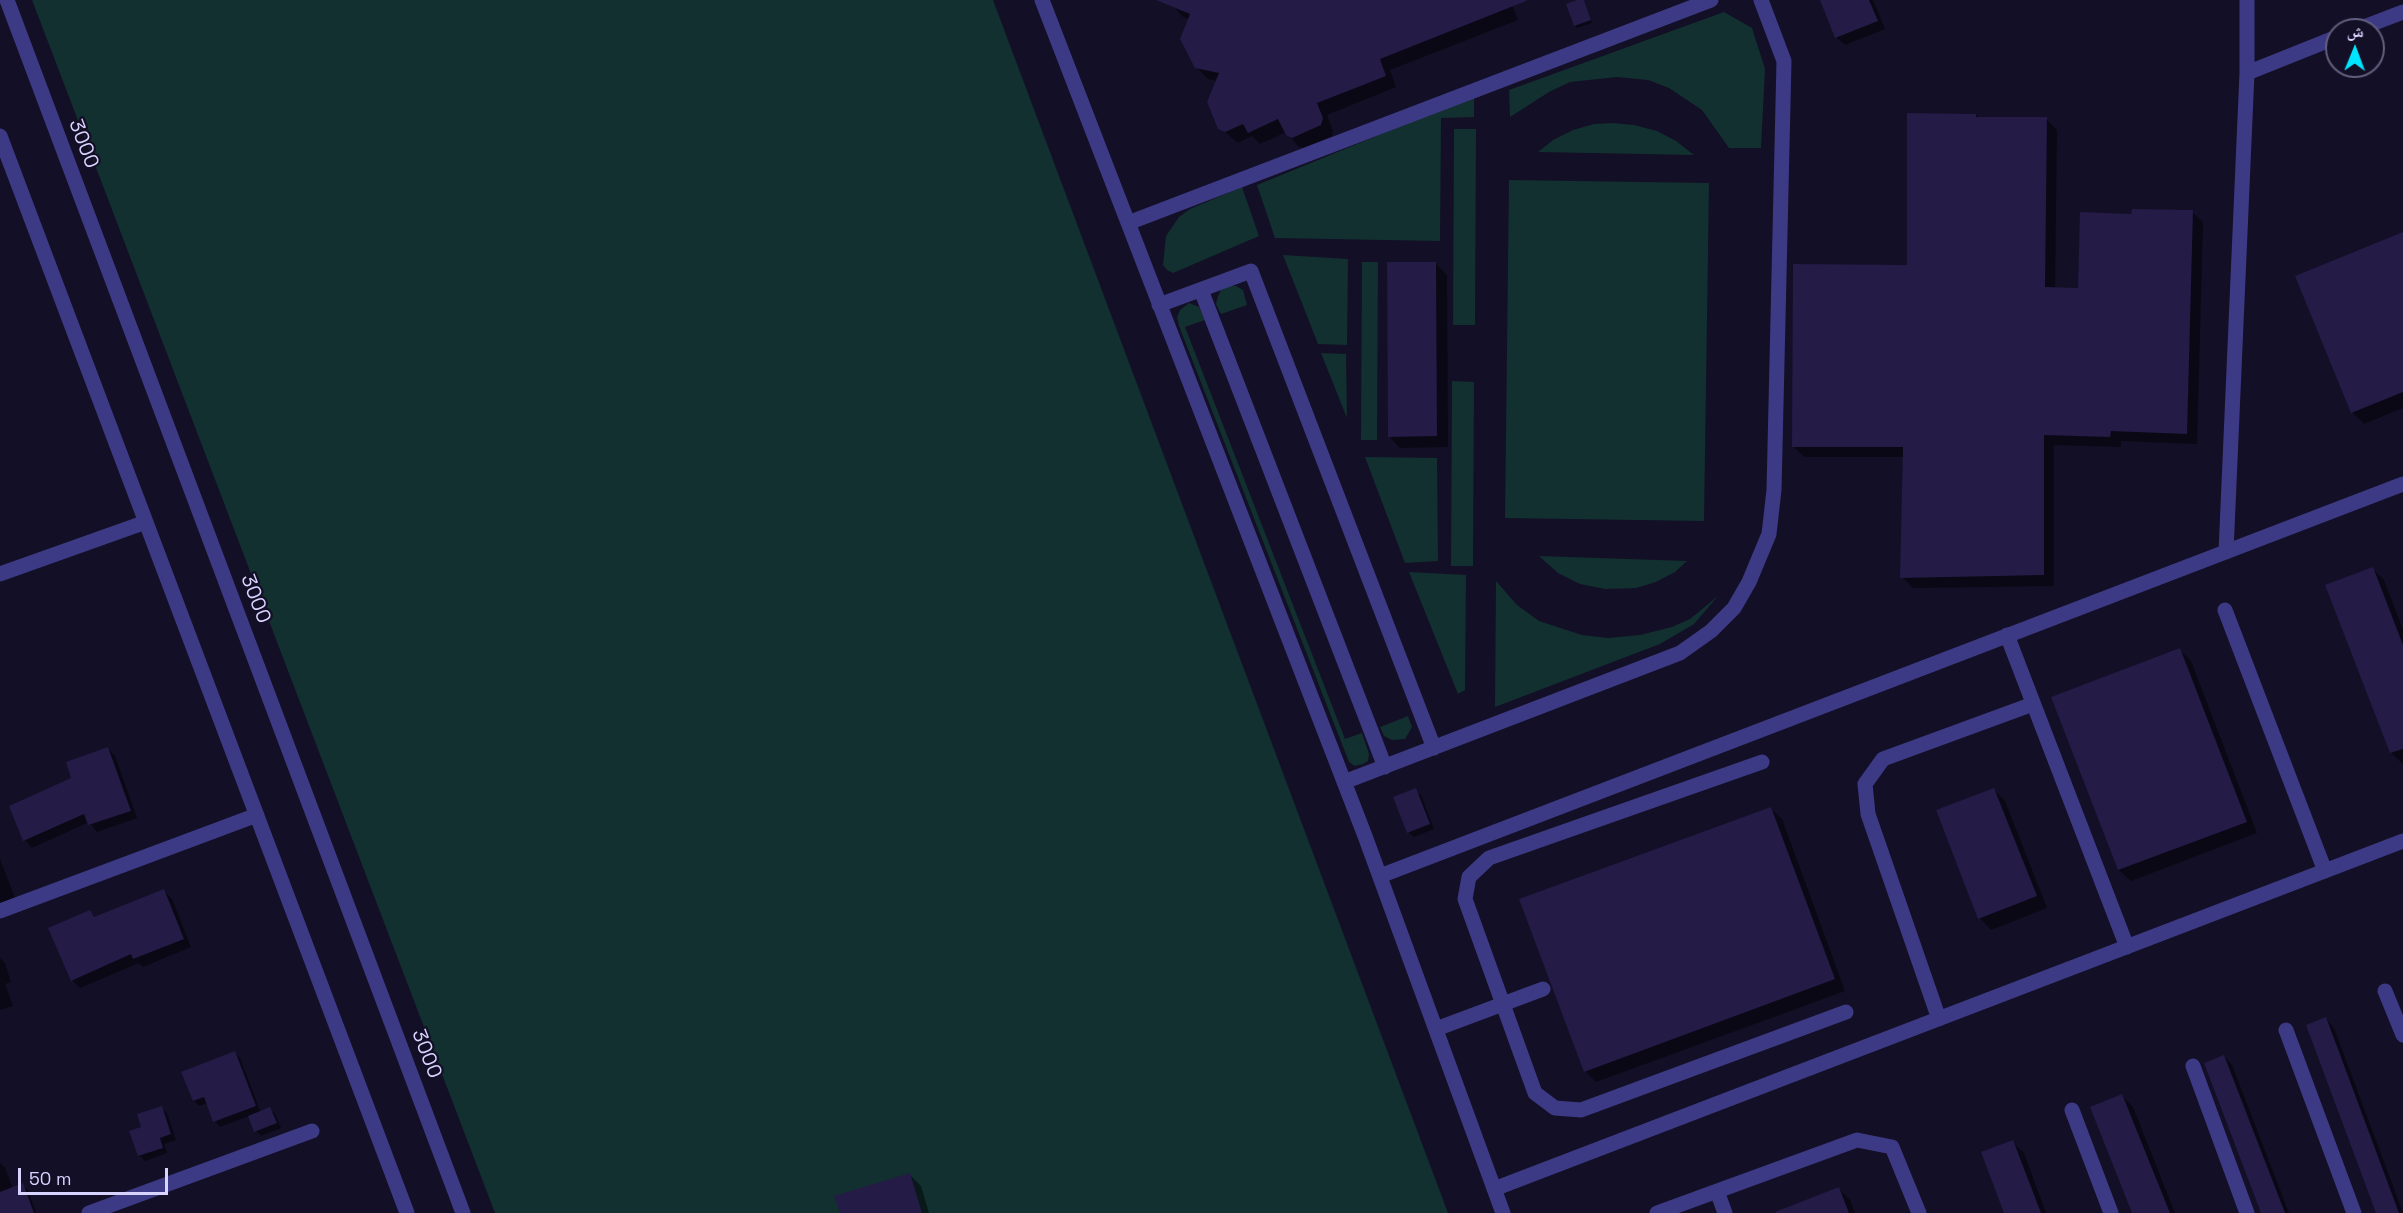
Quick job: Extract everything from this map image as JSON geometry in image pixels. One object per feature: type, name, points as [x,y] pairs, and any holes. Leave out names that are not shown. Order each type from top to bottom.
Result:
[{"type":"street","name":"3000","points":[[7,0],[463,1213]]},
{"type":"street","points":[[1042,0],[1380,876],[1503,1213]]},
{"type":"street","points":[[1128,223],[1711,0]]},
{"type":"street","points":[[1344,782],[1680,653],[1711,630],[1734,608],[1749,582],[1769,534],[1774,490],[1784,61],[1761,0]]},
{"type":"street","points":[[2226,552],[2247,73],[2247,0]]},
{"type":"street","points":[[2385,19],[2403,12]]},
{"type":"street","points":[[2247,73],[2325,43]]},
{"type":"street","points":[[0,136],[407,1213]]},
{"type":"street","points":[[1159,305],[1251,270],[1434,748]]},
{"type":"street","points":[[1201,290],[1385,767]]},
{"type":"street","points":[[1380,876],[2403,484]]},
{"type":"street","points":[[0,574],[146,522]]},
{"type":"street","points":[[2225,610],[2325,871]]},
{"type":"street","points":[[2007,635],[2127,947]]},
{"type":"street","points":[[1940,1019],[1868,814],[1865,784],[1883,759],[2033,704]]},
{"type":"street","points":[[1762,762],[1489,858],[1469,878],[1465,899],[1535,1093],[1556,1107],[1581,1110],[1846,1012]]},
{"type":"street","points":[[0,911],[257,815]]},
{"type":"street","points":[[1494,1189],[2403,841]]},
{"type":"street","points":[[1436,1029],[1543,989]]},
{"type":"street","points":[[2385,991],[2403,1035]]},
{"type":"street","points":[[2286,1030],[2354,1213]]},
{"type":"street","points":[[2193,1066],[2247,1213]]},
{"type":"street","points":[[2072,1110],[2111,1213]]},
{"type":"street","points":[[89,1213],[127,1207],[312,1131]]},
{"type":"street","points":[[1657,1213],[1857,1140],[1892,1147],[1919,1213]]},
{"type":"street","points":[[1717,1191],[1725,1213]]},
{"type":"green space","points":[[32,0],[993,0],[1448,1213],[495,1213]]},
{"type":"green space","points":[[1724,12],[1752,28],[1765,69],[1761,148],[1729,148],[1702,110],[1669,88],[1648,80],[1617,77],[1570,82],[1549,92],[1510,117],[1509,90]]},
{"type":"green space","points":[[1474,96],[1474,117],[1441,118],[1440,241],[1275,238],[1257,185]]},
{"type":"green space","points":[[1613,123],[1657,131],[1676,141],[1694,155],[1538,152],[1553,140],[1573,130],[1594,124]]},
{"type":"green space","points":[[1454,129],[1476,129],[1475,325],[1453,325]]},
{"type":"green space","points":[[1509,180],[1709,183],[1704,521],[1505,518]]},
{"type":"green space","points":[[1242,187],[1259,236],[1173,273],[1167,270],[1163,265],[1166,236],[1179,217],[1190,209]]},
{"type":"green space","points":[[1283,255],[1348,259],[1347,345],[1318,344]]},
{"type":"green space","points":[[1362,262],[1378,262],[1377,440],[1361,440]]},
{"type":"green space","points":[[1227,286],[1236,286],[1243,290],[1247,305],[1221,314],[1216,304],[1221,290]]},
{"type":"green space","points":[[1189,303],[1199,307],[1205,320],[1185,327],[1345,739],[1362,733],[1369,754],[1368,761],[1363,764],[1355,766],[1349,762],[1179,326],[1177,317],[1180,310]]},
{"type":"green space","points":[[1321,353],[1346,354],[1347,418]]},
{"type":"green space","points":[[1452,381],[1474,382],[1473,566],[1451,566]]},
{"type":"green space","points":[[1365,457],[1437,458],[1438,561],[1405,563]]},
{"type":"green space","points":[[1539,556],[1687,561],[1675,572],[1656,582],[1636,588],[1605,589],[1580,584],[1558,573]]},
{"type":"green space","points":[[1409,572],[1466,575],[1465,690],[1458,694]]},
{"type":"green space","points":[[1496,581],[1517,605],[1539,621],[1582,635],[1608,638],[1640,635],[1672,627],[1690,619],[1718,596],[1694,624],[1660,644],[1495,707]]},
{"type":"green space","points":[[1408,716],[1412,727],[1405,739],[1392,740],[1384,736],[1380,727]]},
{"type":"building","points":[[1156,0],[1526,1],[1380,59],[1386,76],[1317,103],[1323,118],[1321,125],[1292,138],[1286,135],[1278,119],[1248,133],[1243,124],[1225,132],[1218,129],[1207,102],[1219,73],[1195,68],[1180,39],[1190,14]]},
{"type":"building","points":[[1584,0],[1591,20],[1574,26],[1566,4]]},
{"type":"building","points":[[1820,0],[1869,0],[1878,21],[1835,38]]},
{"type":"building","points":[[1907,113],[1976,114],[1976,117],[2047,117],[2045,287],[2078,288],[2080,212],[2131,214],[2132,209],[2193,210],[2187,434],[2111,431],[2110,437],[2044,435],[2044,575],[1900,578],[1903,447],[1792,447],[1793,264],[1907,265]]},
{"type":"building","points":[[2403,232],[2403,392],[2351,413],[2295,276]]},
{"type":"building","points":[[1387,262],[1436,262],[1437,436],[1388,437]]},
{"type":"building","points":[[2373,567],[2403,645],[2403,749],[2390,753],[2325,585]]},
{"type":"building","points":[[2180,648],[2247,822],[2118,870],[2051,697]]},
{"type":"building","points":[[108,747],[131,811],[88,825],[84,814],[23,841],[9,806],[71,778],[66,762]]},
{"type":"building","points":[[1416,788],[1430,824],[1407,833],[1393,797]]},
{"type":"building","points":[[1994,788],[2037,896],[1978,919],[1936,810]]},
{"type":"building","points":[[1771,807],[1835,979],[1584,1072],[1519,899]]},
{"type":"building","points":[[164,889],[184,939],[133,959],[131,954],[71,981],[48,928],[90,910],[94,917]]},
{"type":"building","points":[[2326,1017],[2399,1213],[2376,1213],[2306,1025]]},
{"type":"building","points":[[235,1051],[256,1106],[213,1122],[204,1097],[193,1101],[181,1072]]},
{"type":"building","points":[[2224,1055],[2285,1213],[2261,1213],[2204,1063]]},
{"type":"building","points":[[2122,1094],[2170,1213],[2132,1213],[2090,1107]]},
{"type":"building","points":[[162,1106],[171,1134],[160,1138],[163,1148],[138,1156],[129,1131],[141,1127],[137,1114]]},
{"type":"building","points":[[270,1107],[277,1123],[254,1132],[248,1116]]},
{"type":"building","points":[[2013,1140],[2041,1213],[2004,1213],[1981,1152]]},
{"type":"building","points":[[910,1173],[922,1213],[840,1213],[834,1196]]},
{"type":"building","points":[[23,1183],[34,1213],[0,1213],[0,1192]]},
{"type":"building","points":[[1839,1187],[1849,1213],[1775,1212]]}]
